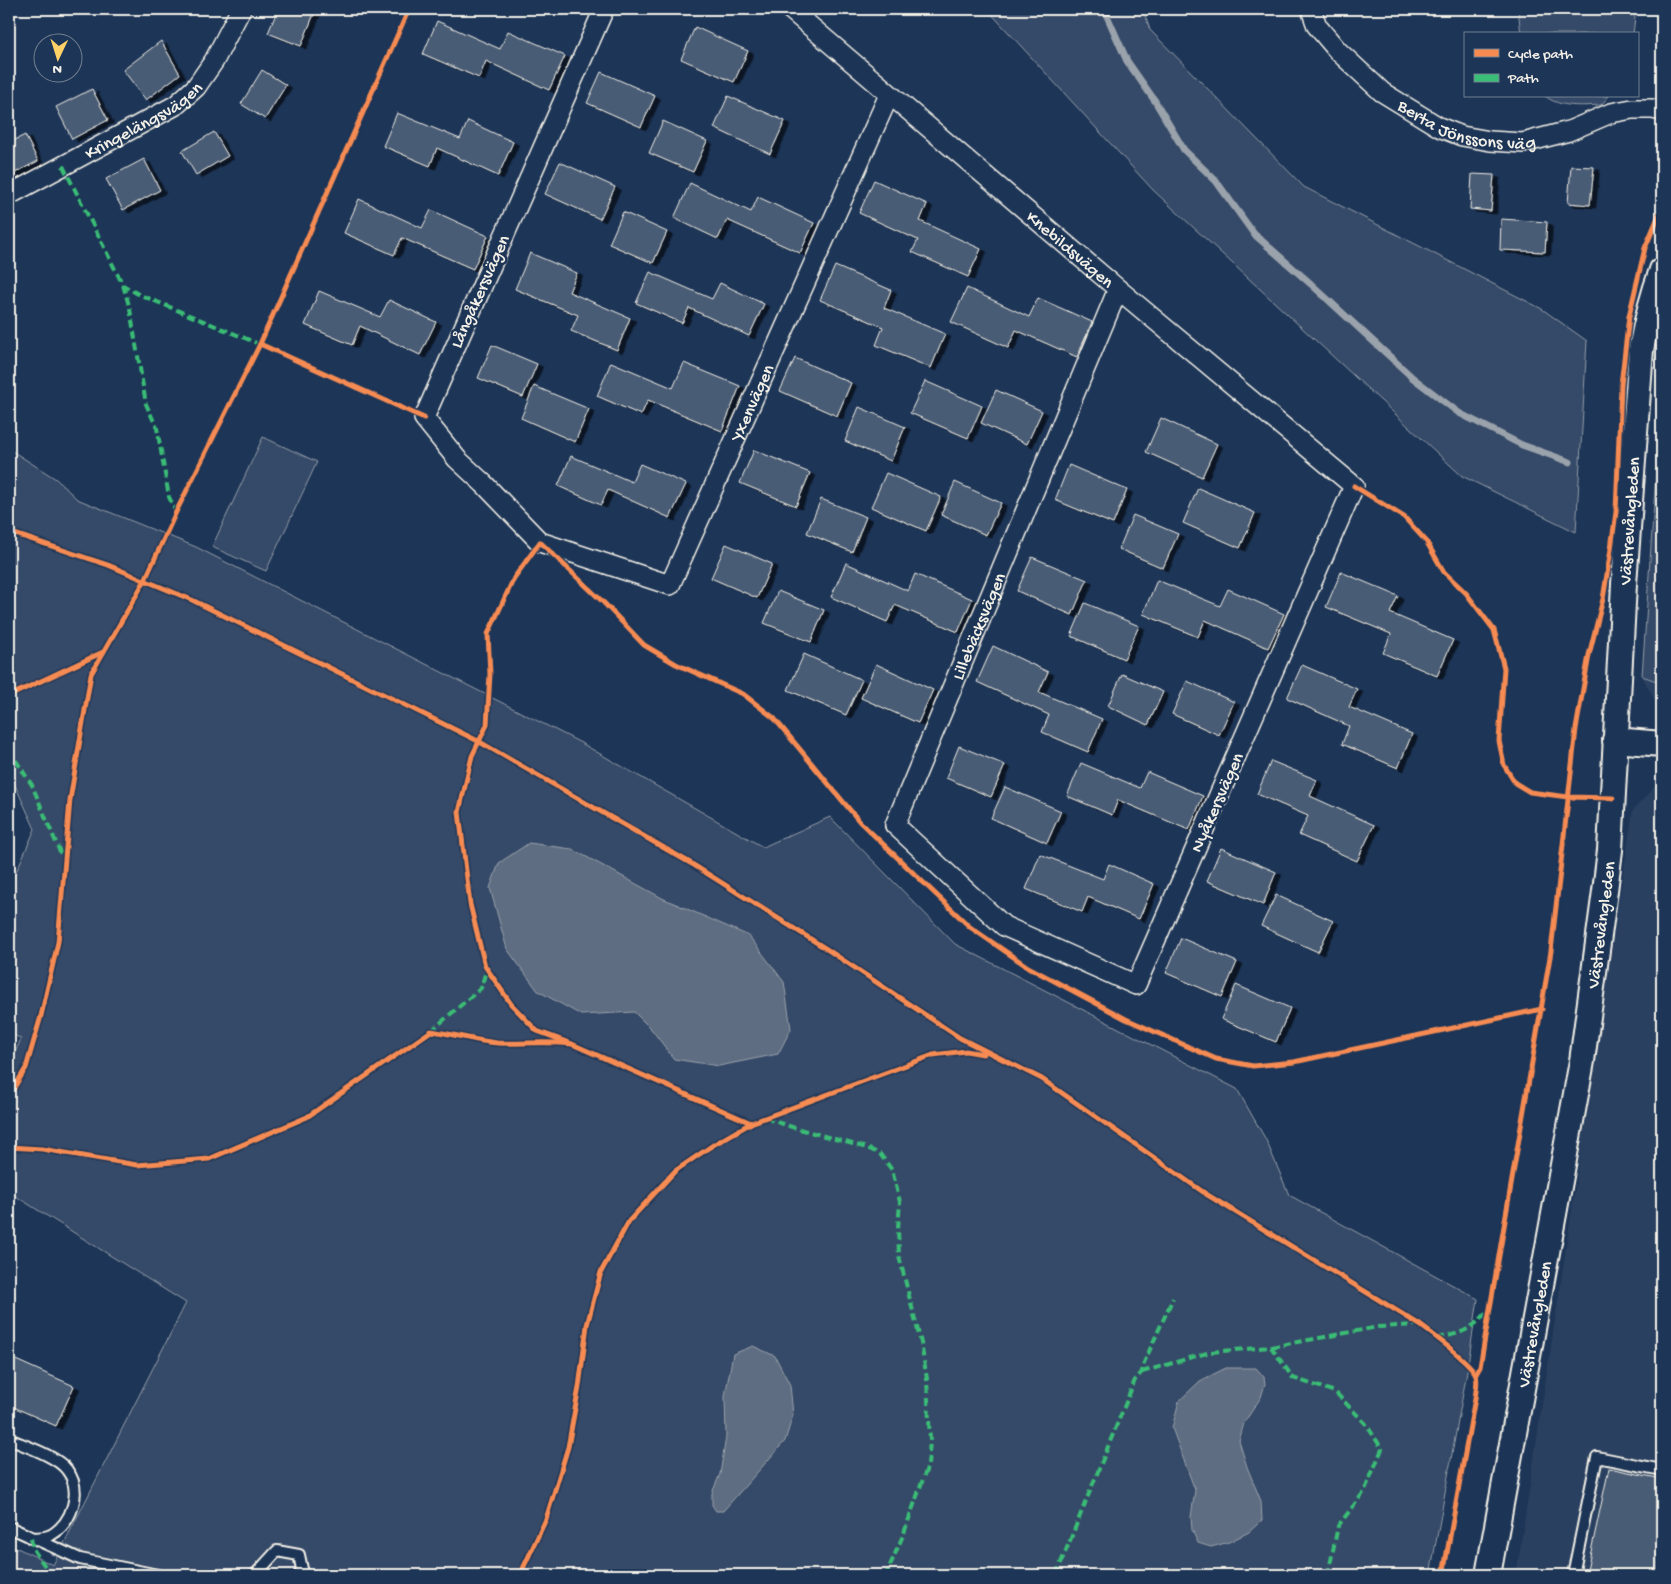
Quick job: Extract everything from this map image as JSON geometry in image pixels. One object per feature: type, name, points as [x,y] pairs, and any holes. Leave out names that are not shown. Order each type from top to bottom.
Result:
[{"type":"street","name":"Kringelängsvägen","points":[[9,195],[176,105],[196,87],[214,61],[241,9]]},
{"type":"street","name":"Långåkersvägen","points":[[540,542],[457,459],[424,418],[604,9]]},
{"type":"street","name":"Knebildsvägen","points":[[790,9],[1118,289],[1354,486]]},
{"type":"street","name":"Berta Jönssons väg","points":[[1311,9],[1317,26],[1338,51],[1382,92],[1440,127],[1462,136],[1490,142],[1523,143],[1569,131],[1611,113],[1652,109],[1662,111]]},
{"type":"street","name":"Yxenvägen","points":[[540,542],[670,585],[889,94]]},
{"type":"street","name":"Västrevångleden","points":[[1488,1575],[1582,1061],[1610,850],[1624,584],[1641,350],[1646,317],[1662,270]]},
{"type":"street","name":"Lillebäcksvägen","points":[[1004,926],[895,825],[1118,289]]},
{"type":"street","name":"Nyåkersvägen","points":[[1004,926],[1136,985],[1354,486]]},
{"type":"street","points":[[1615,740],[1662,744]]},
{"type":"lane","points":[[9,1439],[49,1457],[66,1468],[75,1486],[72,1509],[60,1527],[45,1537],[31,1538]]},
{"type":"lane","points":[[1574,1575],[1597,1457],[1662,1470]]},
{"type":"lane","points":[[9,1527],[80,1559],[158,1575]]},
{"type":"lane","points":[[254,1575],[277,1551],[299,1555],[302,1569],[300,1575]]},
{"type":"shaded area","points":[[987,9],[1143,9],[1150,30],[1304,187],[1542,309],[1587,341],[1576,532],[1462,476],[1153,190]]},
{"type":"shaded area","points":[[1518,9],[1636,9],[1633,32],[1521,32]]},
{"type":"shaded area","points":[[1548,98],[1607,98],[1601,105],[1579,106],[1557,103]]},
{"type":"shaded area","points":[[1662,422],[1662,683],[1642,676],[1659,430]]},
{"type":"shaded area","points":[[263,437],[317,462],[266,571],[212,547]]},
{"type":"shaded area","points":[[9,449],[56,479],[77,499],[196,547],[581,743],[763,847],[830,817],[955,944],[1237,1089],[1266,1140],[1289,1195],[1478,1299],[1466,1377],[1430,1575],[9,1575],[9,1544],[53,1565],[186,1303],[9,1192],[9,1066],[21,1039],[9,1032],[9,888],[35,829],[9,772]]},
{"type":"shaded area","points":[[1642,676],[1662,683],[1662,714]]},
{"type":"shaded area","points":[[1662,779],[1662,1575],[1516,1575],[1633,810]]},
{"type":"shaded area","points":[[529,843],[572,849],[662,898],[749,936],[784,982],[791,1029],[778,1054],[719,1066],[674,1059],[652,1030],[634,1012],[581,1015],[538,991],[507,949],[490,888],[499,863]]},
{"type":"shaded area","points":[[753,1346],[775,1356],[790,1385],[793,1415],[785,1441],[723,1511],[716,1511],[712,1505],[712,1493],[720,1474],[726,1437],[725,1396],[733,1354]]},
{"type":"shaded area","points":[[1226,1368],[1256,1368],[1264,1377],[1265,1384],[1261,1397],[1244,1423],[1239,1441],[1261,1501],[1262,1520],[1249,1532],[1229,1542],[1211,1547],[1198,1543],[1192,1530],[1191,1517],[1195,1490],[1172,1428],[1179,1401],[1200,1381]]},
{"type":"building","points":[[278,9],[316,9],[301,46],[268,33]]},
{"type":"building","points":[[437,21],[500,49],[508,31],[565,56],[549,90],[486,61],[479,78],[423,54]]},
{"type":"building","points":[[695,27],[748,51],[734,82],[681,59]]},
{"type":"building","points":[[161,41],[180,74],[146,100],[123,70]]},
{"type":"building","points":[[262,70],[286,85],[265,119],[241,104]]},
{"type":"building","points":[[601,72],[655,96],[641,127],[587,103]]},
{"type":"building","points":[[92,89],[108,120],[72,139],[56,107]]},
{"type":"building","points":[[728,96],[785,121],[770,154],[714,128]]},
{"type":"building","points":[[397,113],[460,139],[468,121],[513,142],[498,176],[437,148],[430,166],[383,146]]},
{"type":"building","points":[[663,121],[707,141],[693,172],[649,153]]},
{"type":"building","points":[[214,132],[228,156],[196,175],[182,151]]},
{"type":"building","points":[[25,135],[38,161],[9,176],[9,143]]},
{"type":"building","points":[[144,159],[160,190],[123,210],[106,179]]},
{"type":"building","points":[[560,162],[615,187],[600,219],[545,194]]},
{"type":"building","points":[[1571,166],[1594,167],[1590,205],[1568,203]]},
{"type":"building","points":[[1472,174],[1494,175],[1491,211],[1470,209]]},
{"type":"building","points":[[874,180],[927,204],[920,221],[981,249],[968,277],[912,252],[918,240],[859,213]]},
{"type":"building","points":[[690,183],[751,212],[758,197],[814,223],[800,253],[727,220],[718,239],[674,218]]},
{"type":"building","points":[[359,199],[422,228],[431,210],[488,236],[473,269],[402,238],[394,255],[344,233]]},
{"type":"building","points":[[623,212],[667,232],[653,263],[609,244]]},
{"type":"building","points":[[1501,219],[1547,222],[1545,252],[1500,250]]},
{"type":"building","points":[[530,253],[577,273],[569,292],[630,318],[617,350],[571,331],[578,315],[515,289]]},
{"type":"building","points":[[835,266],[891,290],[884,308],[945,334],[931,368],[876,345],[883,327],[820,300]]},
{"type":"building","points":[[650,272],[712,299],[720,283],[764,304],[749,336],[689,308],[682,323],[636,303]]},
{"type":"building","points":[[967,288],[1029,317],[1038,298],[1092,322],[1077,357],[1016,330],[1008,348],[951,322]]},
{"type":"building","points":[[319,291],[380,317],[389,300],[436,322],[420,355],[360,326],[352,345],[305,325]]},
{"type":"building","points":[[492,345],[537,364],[523,397],[478,378]]},
{"type":"building","points":[[795,358],[851,383],[837,416],[780,391]]},
{"type":"building","points":[[611,362],[673,388],[684,363],[740,386],[722,431],[648,400],[641,415],[597,396]]},
{"type":"building","points":[[925,381],[982,406],[968,438],[910,413]]},
{"type":"building","points":[[534,386],[589,409],[575,442],[521,418]]},
{"type":"building","points":[[996,390],[1042,411],[1027,444],[981,423]]},
{"type":"building","points":[[859,407],[905,427],[891,461],[845,441]]},
{"type":"building","points":[[1161,418],[1217,444],[1202,477],[1146,452]]},
{"type":"building","points":[[754,450],[810,473],[796,506],[740,483]]},
{"type":"building","points":[[571,456],[632,482],[640,464],[686,484],[670,518],[608,490],[601,505],[558,486]]},
{"type":"building","points":[[1069,465],[1127,490],[1113,524],[1055,500]]},
{"type":"building","points":[[886,473],[941,497],[926,531],[871,507]]},
{"type":"building","points":[[955,482],[1001,503],[986,535],[941,515]]},
{"type":"building","points":[[1198,488],[1255,513],[1240,548],[1183,523]]},
{"type":"building","points":[[821,499],[866,517],[852,552],[807,533]]},
{"type":"building","points":[[1133,515],[1178,534],[1163,568],[1119,549]]},
{"type":"building","points":[[726,544],[772,564],[757,598],[711,578]]},
{"type":"building","points":[[1032,557],[1087,580],[1072,615],[1017,591]]},
{"type":"building","points":[[846,563],[908,591],[915,574],[972,599],[958,632],[895,605],[887,622],[831,597]]},
{"type":"building","points":[[1341,572],[1398,596],[1390,613],[1453,640],[1437,676],[1383,653],[1391,634],[1326,607]]},
{"type":"building","points":[[1157,580],[1220,606],[1228,589],[1284,614],[1268,648],[1205,620],[1198,637],[1143,614]]},
{"type":"building","points":[[778,591],[824,610],[811,642],[764,623]]},
{"type":"building","points":[[1085,603],[1139,626],[1124,659],[1071,636]]},
{"type":"building","points":[[993,646],[1048,672],[1039,692],[1102,719],[1088,752],[1042,732],[1049,715],[977,682]]},
{"type":"building","points":[[804,654],[862,680],[846,715],[788,690]]},
{"type":"building","points":[[876,664],[933,690],[918,723],[861,698]]},
{"type":"building","points":[[1302,665],[1357,689],[1349,707],[1412,734],[1398,768],[1342,744],[1349,726],[1287,698]]},
{"type":"building","points":[[1122,674],[1163,692],[1148,725],[1108,706]]},
{"type":"building","points":[[1187,681],[1234,702],[1219,735],[1172,714]]},
{"type":"building","points":[[959,746],[1005,765],[991,797],[946,778]]},
{"type":"building","points":[[1271,761],[1317,780],[1310,796],[1374,825],[1357,861],[1299,835],[1308,816],[1257,794]]},
{"type":"building","points":[[1081,763],[1140,788],[1147,772],[1203,796],[1189,830],[1118,800],[1112,815],[1067,796]]},
{"type":"building","points":[[1005,787],[1061,811],[1047,843],[991,818]]},
{"type":"building","points":[[1221,848],[1276,872],[1263,905],[1207,881]]},
{"type":"building","points":[[1040,854],[1103,879],[1109,864],[1154,884],[1139,919],[1088,897],[1082,912],[1026,889]]},
{"type":"building","points":[[1276,895],[1333,921],[1318,952],[1261,926]]},
{"type":"building","points":[[1181,938],[1237,962],[1222,997],[1166,973]]},
{"type":"building","points":[[1236,985],[1290,1008],[1276,1042],[1221,1019]]},
{"type":"building","points":[[9,1357],[74,1386],[56,1426],[9,1405]]},
{"type":"building","points":[[1609,1468],[1662,1479],[1662,1575],[1586,1575]]},
{"type":"waterway","points":[[1104,9],[1127,61],[1155,101],[1184,150],[1216,181],[1254,234],[1413,378],[1459,413],[1522,445],[1570,462]]},
{"type":"marked path","points":[[63,166],[123,285],[138,294],[264,346]]},
{"type":"marked path","points":[[123,285],[130,309],[146,404],[157,428],[169,497],[176,512]]},
{"type":"marked path","points":[[9,750],[32,785],[62,857]]},
{"type":"marked path","points":[[431,1031],[481,988],[485,966]]},
{"type":"marked path","points":[[765,1118],[867,1148],[880,1154],[892,1170],[900,1202],[898,1228],[899,1256],[921,1343],[927,1379],[930,1441],[928,1465],[904,1533],[886,1575]]},
{"type":"marked path","points":[[1056,1575],[1135,1380],[1142,1372],[1143,1365],[1173,1298]]},
{"type":"marked path","points":[[1437,1338],[1453,1335],[1471,1327],[1488,1311]]},
{"type":"marked path","points":[[1271,1347],[1378,1327],[1419,1325]]},
{"type":"marked path","points":[[1142,1372],[1210,1352],[1271,1347],[1293,1378],[1335,1392],[1366,1424],[1382,1449],[1364,1492],[1338,1526],[1328,1575]]},
{"type":"marked path","points":[[31,1538],[33,1549],[51,1575]]},
{"type":"cycle path","points":[[9,1096],[26,1068],[41,1016],[58,942],[70,800],[91,674],[145,580],[176,512],[260,344],[409,9]]},
{"type":"cycle path","points":[[1476,1374],[1480,1367],[1551,951],[1576,729],[1589,655],[1603,599],[1610,556],[1616,512],[1621,385],[1629,316],[1645,248],[1662,208]]},
{"type":"cycle path","points":[[260,344],[424,418]]},
{"type":"cycle path","points":[[1354,486],[1404,517],[1426,541],[1444,572],[1466,593],[1494,630],[1504,668],[1499,741],[1504,765],[1515,783],[1530,792],[1568,797],[1613,798]]},
{"type":"cycle path","points":[[9,532],[108,565],[192,600],[478,741],[692,864],[825,948],[960,1038],[1042,1079],[1206,1194],[1420,1325],[1460,1356],[1473,1370],[1477,1378],[1443,1575]]},
{"type":"cycle path","points":[[572,1044],[537,1031],[511,1004],[485,966],[470,904],[459,812],[472,756],[487,725],[490,674],[488,634],[514,578],[540,542],[604,603],[644,645],[676,664],[743,694],[774,718],[860,822],[970,927],[1028,967],[1126,1019],[1216,1059],[1253,1066],[1294,1062],[1542,1009]]},
{"type":"cycle path","points":[[9,696],[103,652]]},
{"type":"cycle path","points":[[9,1147],[42,1149],[137,1165],[209,1159],[307,1117],[431,1031],[497,1043],[572,1044],[751,1123]]},
{"type":"cycle path","points":[[520,1575],[546,1519],[568,1447],[579,1387],[587,1325],[601,1272],[629,1221],[675,1171],[713,1145],[751,1123],[933,1055],[966,1051],[983,1054]]}]
